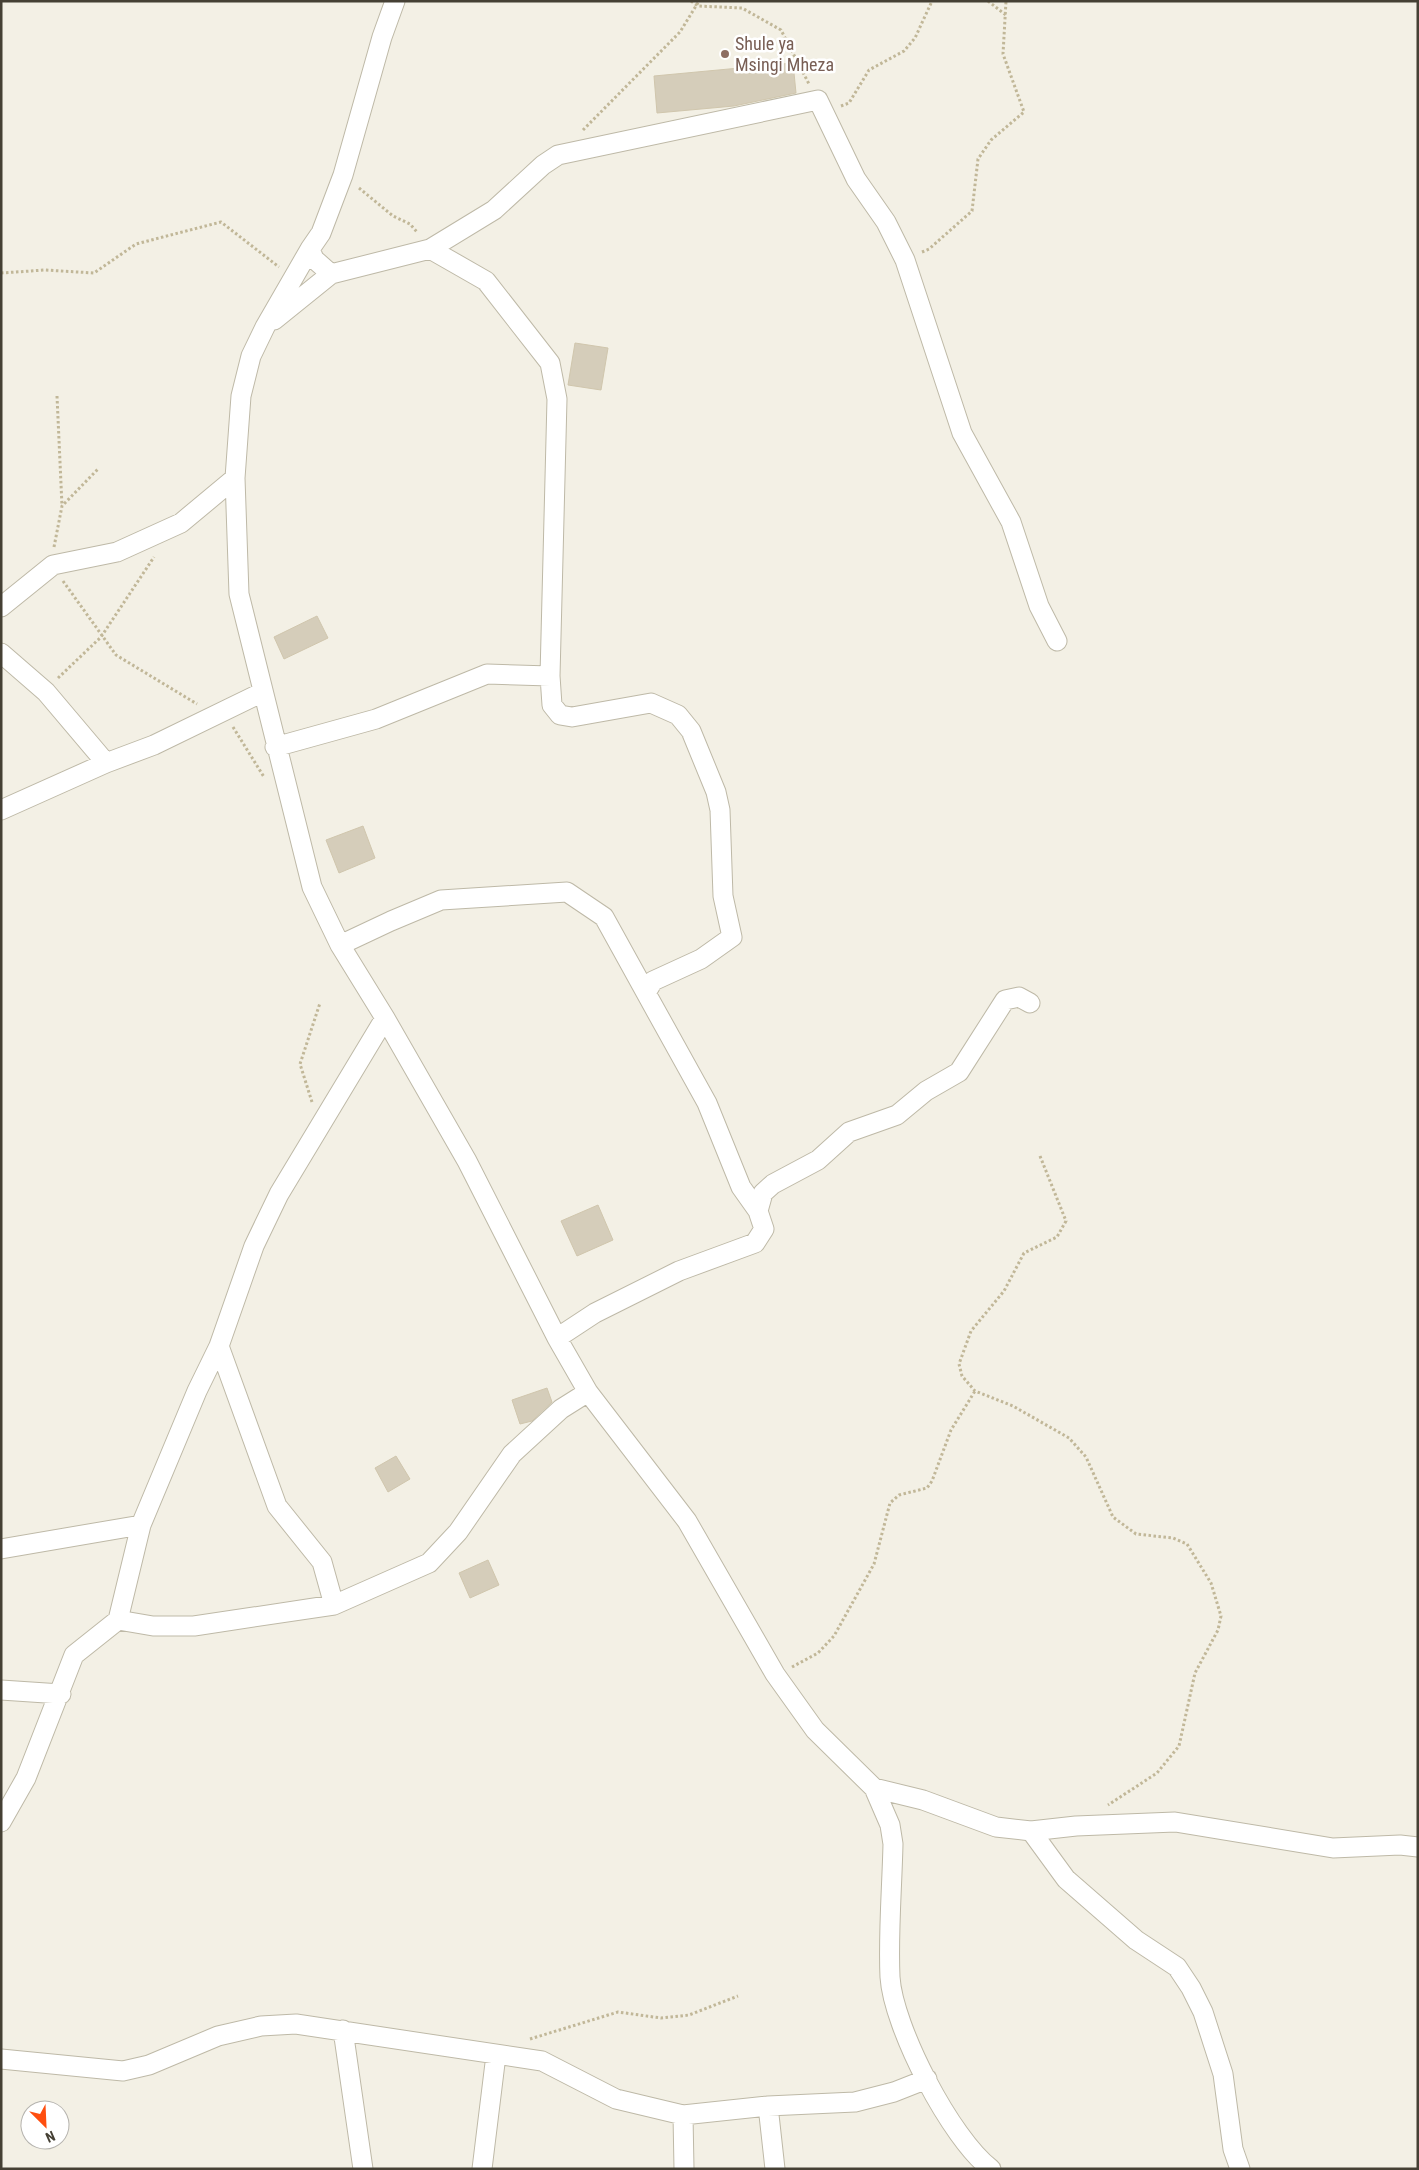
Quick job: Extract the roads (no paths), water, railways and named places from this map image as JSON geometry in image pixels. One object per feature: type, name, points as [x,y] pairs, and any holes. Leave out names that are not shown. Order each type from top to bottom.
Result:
[{"type":"street","points":[[395,1],[382,38],[343,174],[321,234],[310,248],[251,356],[241,396],[235,478],[239,594],[275,747],[312,888],[340,945],[385,1018],[467,1161],[557,1338],[588,1392],[686,1521],[775,1674],[815,1730],[874,1788],[890,1825],[893,1844],[890,1979],[903,2030],[957,2133],[988,2168]]},
{"type":"street","points":[[266,326],[331,274],[430,249],[494,210],[543,165],[558,155],[821,106],[856,179],[886,222],[905,260],[962,433],[1011,522],[1039,606],[1057,641]]},
{"type":"street","points":[[310,248],[314,258],[331,274]]},
{"type":"street","points":[[430,249],[486,281],[550,363],[557,398],[550,676],[552,705],[560,714],[572,717],[651,703],[678,715],[691,731],[716,792],[720,810],[723,896],[732,937],[701,959],[653,981],[646,993]]},
{"type":"street","points":[[1,607],[53,565],[117,552],[181,523],[235,478]]},
{"type":"street","points":[[1,654],[46,692],[106,763]]},
{"type":"street","points":[[275,747],[376,719],[487,674],[550,676]]},
{"type":"street","points":[[1,810],[106,763],[154,745],[263,692]]},
{"type":"street","points":[[340,945],[441,900],[567,892],[604,918],[707,1103],[742,1187],[758,1211],[764,1228],[755,1243],[679,1271],[595,1313],[557,1338]]},
{"type":"street","points":[[758,1211],[763,1193],[773,1184],[818,1160],[849,1132],[896,1115],[926,1091],[958,1072],[1005,1000],[1018,998],[1030,1003]]},
{"type":"street","points":[[1,1822],[26,1778],[61,1694],[74,1656],[118,1620],[141,1525],[197,1391],[219,1346],[254,1246],[279,1194],[385,1018]]},
{"type":"street","points":[[219,1346],[277,1506],[322,1562],[334,1604]]},
{"type":"street","points":[[118,1620],[153,1626],[194,1626],[334,1604],[429,1563],[458,1532],[512,1454],[561,1409],[588,1392]]},
{"type":"street","points":[[1,1549],[141,1525]]},
{"type":"street","points":[[1,1690],[61,1694]]},
{"type":"street","points":[[874,1788],[923,1800],[996,1827],[1031,1831],[1076,1826],[1175,1822],[1333,1848],[1418,1847]]},
{"type":"street","points":[[1031,1831],[1066,1879],[1136,1940],[1177,1967],[1192,1988],[1204,2012],[1223,2074],[1233,2149],[1240,2169]]},
{"type":"street","points":[[1,2059],[122,2071],[150,2065],[218,2036],[261,2026],[296,2024],[542,2061],[616,2099],[683,2115],[768,2106],[855,2102],[894,2092],[927,2079]]},
{"type":"street","points":[[343,2030],[363,2169]]},
{"type":"street","points":[[482,2169],[501,2056]]},
{"type":"street","points":[[768,2106],[775,2169]]},
{"type":"street","points":[[683,2115],[684,2169]]},
{"type":"place","name":"Shule ya Msingi Mheza","points":[[725,54]]}]
